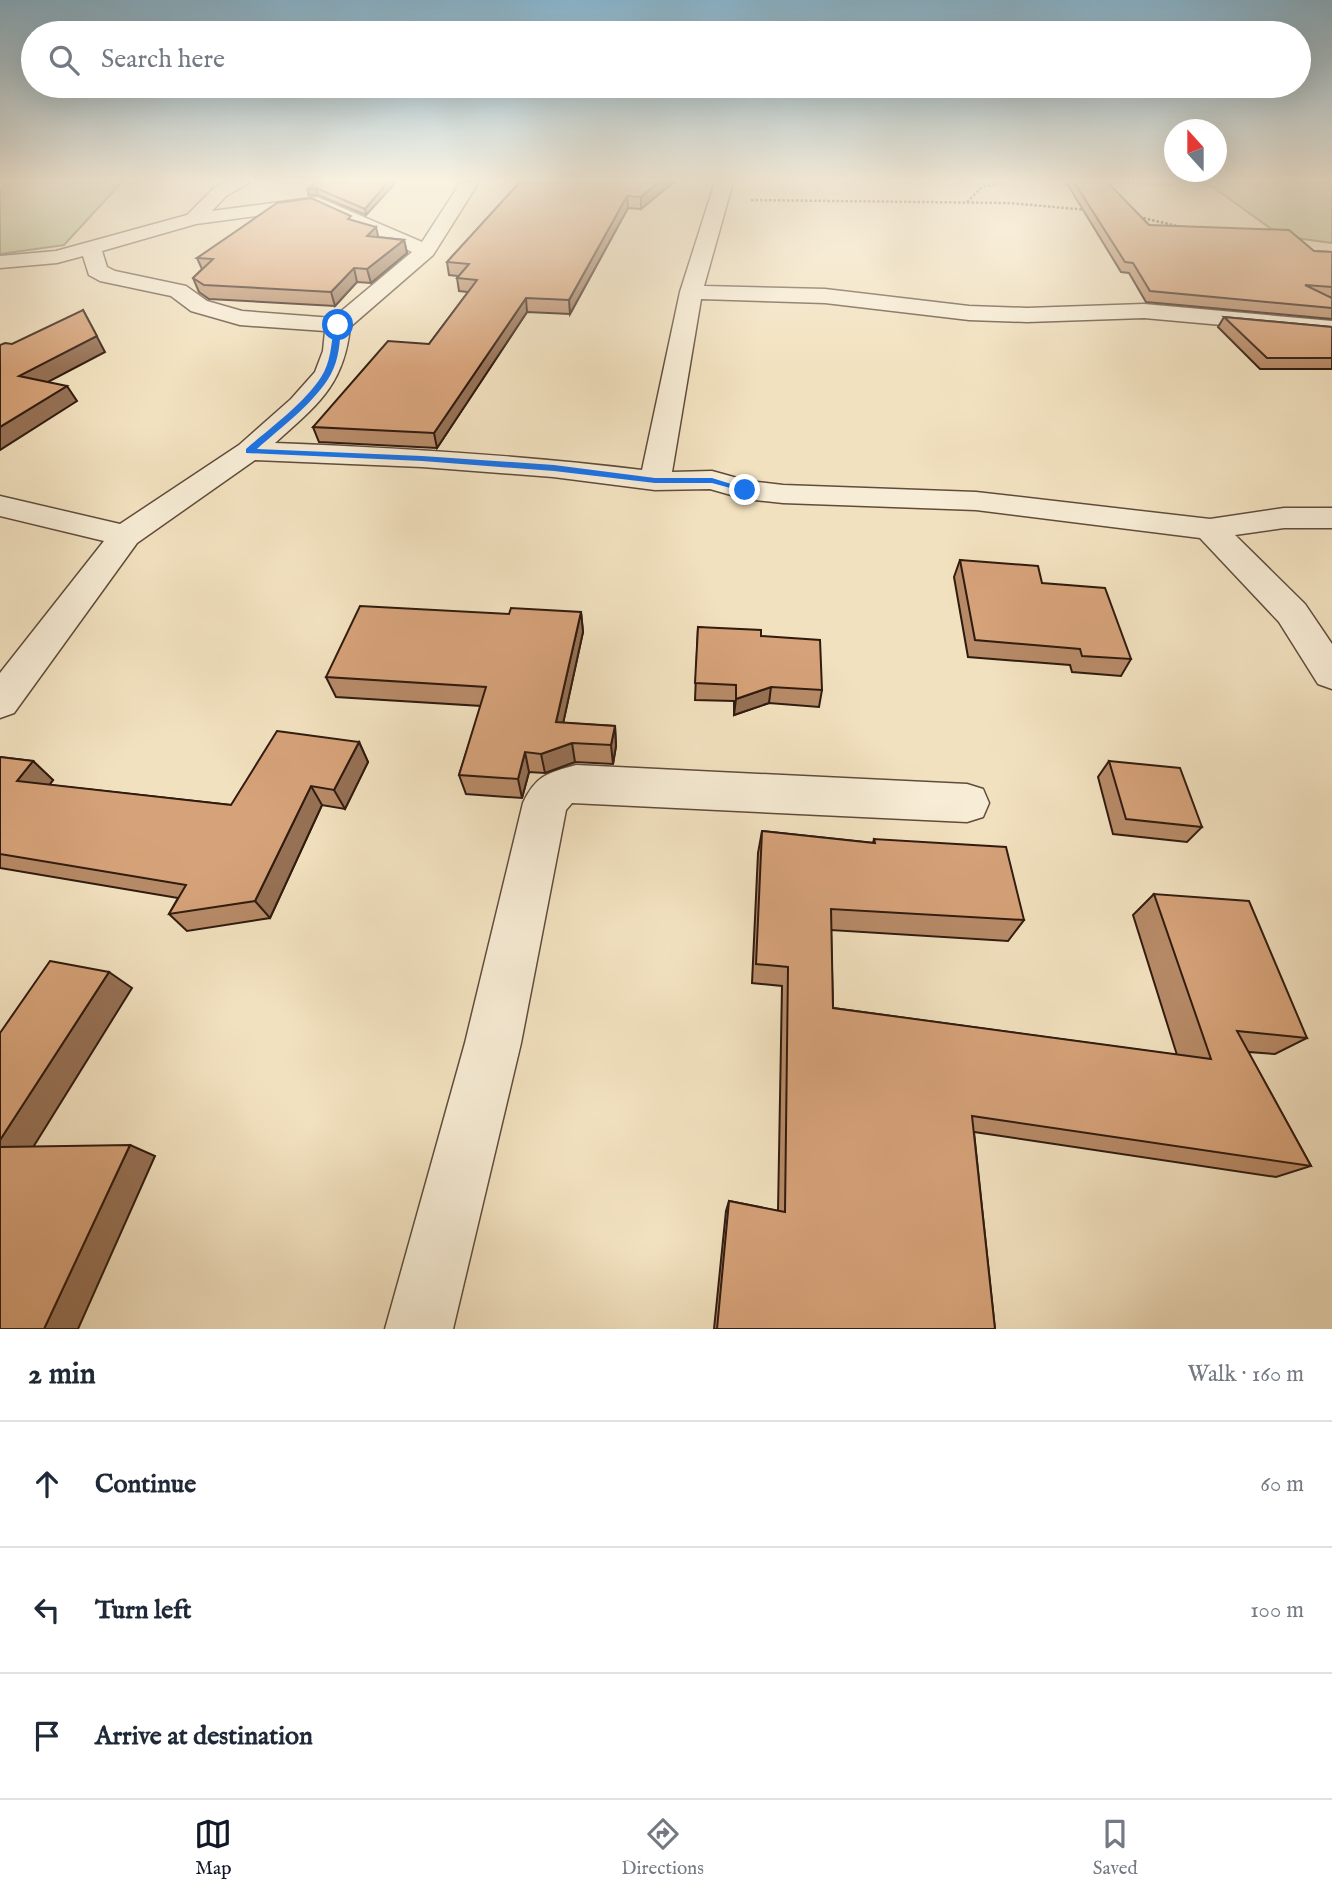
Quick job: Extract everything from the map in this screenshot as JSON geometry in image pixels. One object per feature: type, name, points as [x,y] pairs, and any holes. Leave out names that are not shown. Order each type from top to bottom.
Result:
[{"type":"street","points":[[0,262],[34,261],[108,244]]},
{"type":"street","points":[[409,244],[426,251]]},
{"type":"street","points":[[91,249],[97,270],[108,276],[178,291],[199,306],[249,320],[338,325],[426,251],[430,244]]},
{"type":"street","points":[[655,481],[691,292],[706,244]]},
{"type":"street","points":[[691,292],[825,296],[1004,314],[1157,312],[1332,328]]},
{"type":"street","points":[[0,702],[125,536],[249,451],[301,405],[327,374],[335,351],[338,325]]},
{"type":"street","points":[[249,451],[422,458],[554,468],[655,481],[712,480],[745,490],[783,494],[976,501],[1210,529],[1284,518],[1332,518]]},
{"type":"street","points":[[0,506],[125,536]]},
{"type":"street","points":[[1210,529],[1292,613],[1332,674]]},
{"type":"street","points":[[419,1329],[494,1043],[545,803],[557,789],[576,783],[967,803]]},
{"type":"green space","points":[[0,244],[65,244],[64,245],[0,254]]},
{"type":"building","points":[[217,244],[399,244],[367,269],[354,268],[331,292],[204,285],[193,278],[213,259],[197,258]]},
{"type":"building","points":[[463,244],[600,244],[569,300],[526,298],[434,433],[313,427],[388,341],[429,344],[477,280],[457,278],[469,264],[447,262]]},
{"type":"building","points":[[1114,244],[1306,244],[1314,251],[1332,252],[1332,287],[1305,285],[1332,298],[1332,308],[1150,291],[1133,263],[1125,262]]},
{"type":"building","points":[[83,310],[97,336],[19,376],[67,386],[0,427],[0,345],[12,344]]},
{"type":"building","points":[[1224,317],[1332,327],[1332,358],[1267,358]]},
{"type":"building","points":[[960,560],[1038,566],[1042,583],[1105,588],[1131,659],[1082,656],[1080,649],[975,640]]},
{"type":"building","points":[[360,606],[509,614],[511,608],[581,612],[556,722],[615,726],[611,745],[572,743],[541,754],[525,752],[518,779],[459,775],[486,687],[326,677]]},
{"type":"building","points":[[698,627],[761,630],[761,636],[820,640],[822,690],[771,687],[736,699],[736,685],[695,683]]},
{"type":"building","points":[[277,731],[359,742],[334,790],[311,786],[255,901],[169,914],[186,885],[0,854],[0,757],[33,761],[17,781],[231,805]]},
{"type":"building","points":[[1109,761],[1180,768],[1202,827],[1126,819]]},
{"type":"building","points":[[762,831],[875,843],[874,839],[1006,847],[1024,920],[831,909],[833,1008],[1211,1059],[1154,894],[1249,901],[1307,1038],[1237,1031],[1311,1166],[972,1116],[995,1329],[717,1329],[729,1201],[785,1212],[788,967],[756,964]]},
{"type":"building","points":[[50,961],[109,972],[0,1140],[0,1033]]},
{"type":"building","points":[[130,1145],[44,1329],[0,1329],[0,1147]]},
{"type":"route","points":[[338,325],[335,351],[327,374],[301,405],[249,451],[422,458],[554,468],[655,481],[712,480],[745,490]]}]
